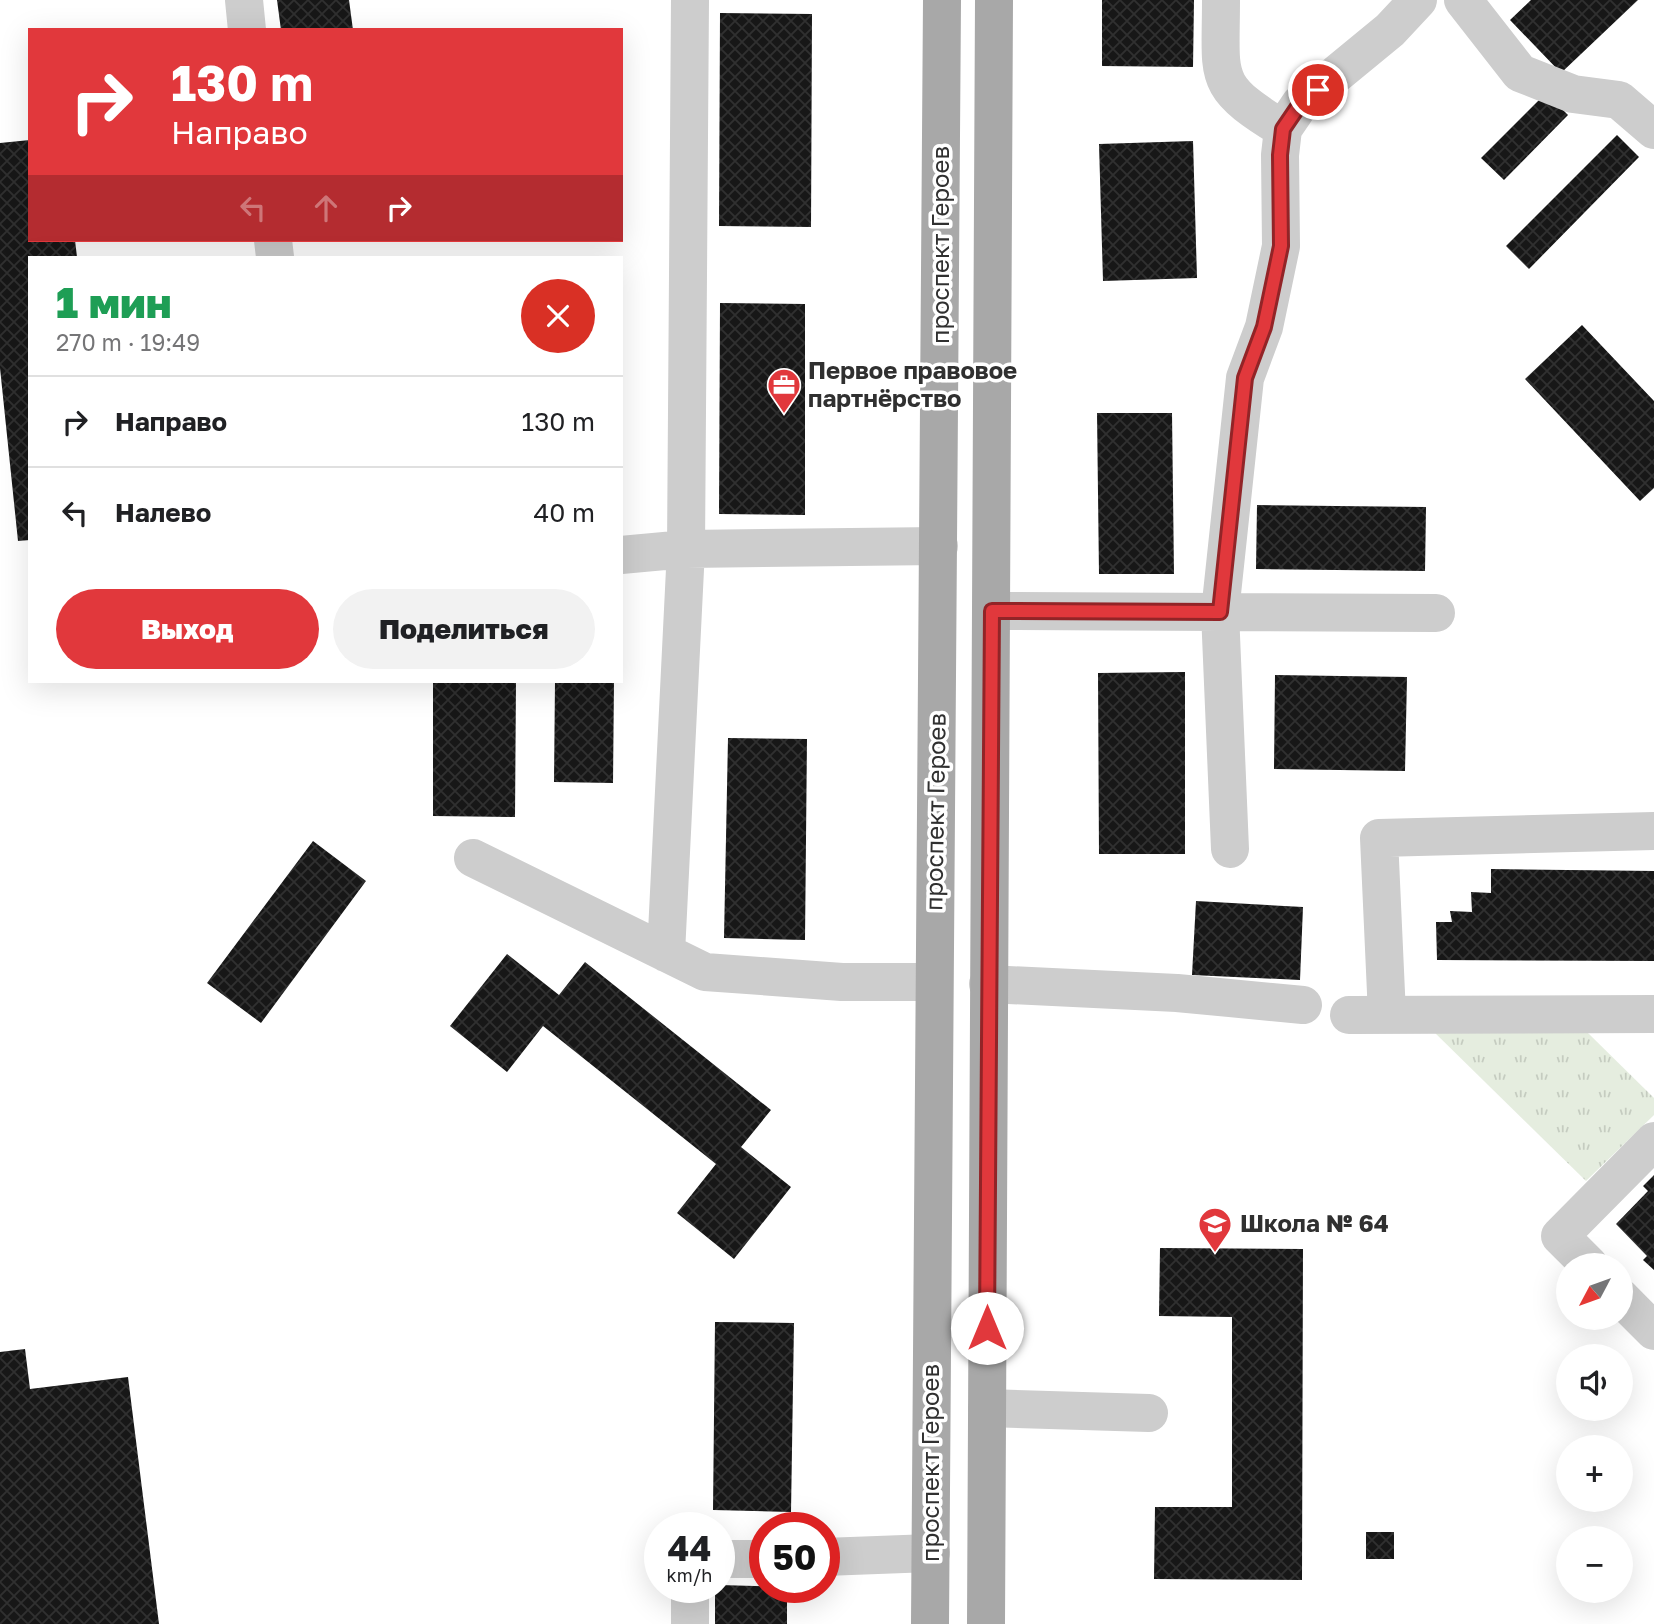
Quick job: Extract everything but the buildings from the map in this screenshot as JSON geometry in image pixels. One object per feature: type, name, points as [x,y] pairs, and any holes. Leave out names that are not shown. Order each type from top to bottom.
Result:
[{"type":"main road","name":"проспект Героев","points":[[930,1624],[942,0]]},
{"type":"main road","points":[[986,1624],[995,0]]},
{"type":"lane","points":[[244,0],[247,28]]},
{"type":"lane","points":[[666,953],[686,549],[690,0]]},
{"type":"lane","points":[[1221,0],[1221,68],[1228,89],[1244,105],[1283,129]]},
{"type":"lane","points":[[1230,849],[1220,612],[1245,378],[1264,327],[1281,246],[1280,155],[1283,129],[1300,104],[1390,30],[1418,0]]},
{"type":"lane","points":[[1463,0],[1520,73],[1573,94],[1619,100],[1654,130]]},
{"type":"lane","points":[[623,555],[686,549],[939,546]]},
{"type":"lane","points":[[992,611],[1436,613]]},
{"type":"lane","points":[[1654,831],[1379,838],[1368,1014],[1654,1014]]},
{"type":"lane","points":[[473,858],[705,972],[842,982],[934,982]]},
{"type":"lane","points":[[988,984],[1177,993],[1303,1005]]},
{"type":"lane","points":[[1577,1253],[1560,1236],[1654,1141]]},
{"type":"lane","points":[[1633,1310],[1654,1331]]},
{"type":"lane","points":[[987,1408],[1149,1413]]},
{"type":"lane","points":[[840,1556],[931,1553]]},
{"type":"lane","points":[[690,1603],[690,1624]]},
{"type":"green space","points":[[1432,1030],[1586,1031],[1654,1098],[1654,1115],[1586,1181]]},
{"type":"place","name":"Первое правовое партнёрство","points":[[784,415]]},
{"type":"place","name":"Школа № 64","points":[[1215,1254]]},
{"type":"route","points":[[987,1328],[992,611],[1220,612],[1245,378],[1264,327],[1281,246],[1280,155],[1283,129],[1300,104],[1318,90]]}]
